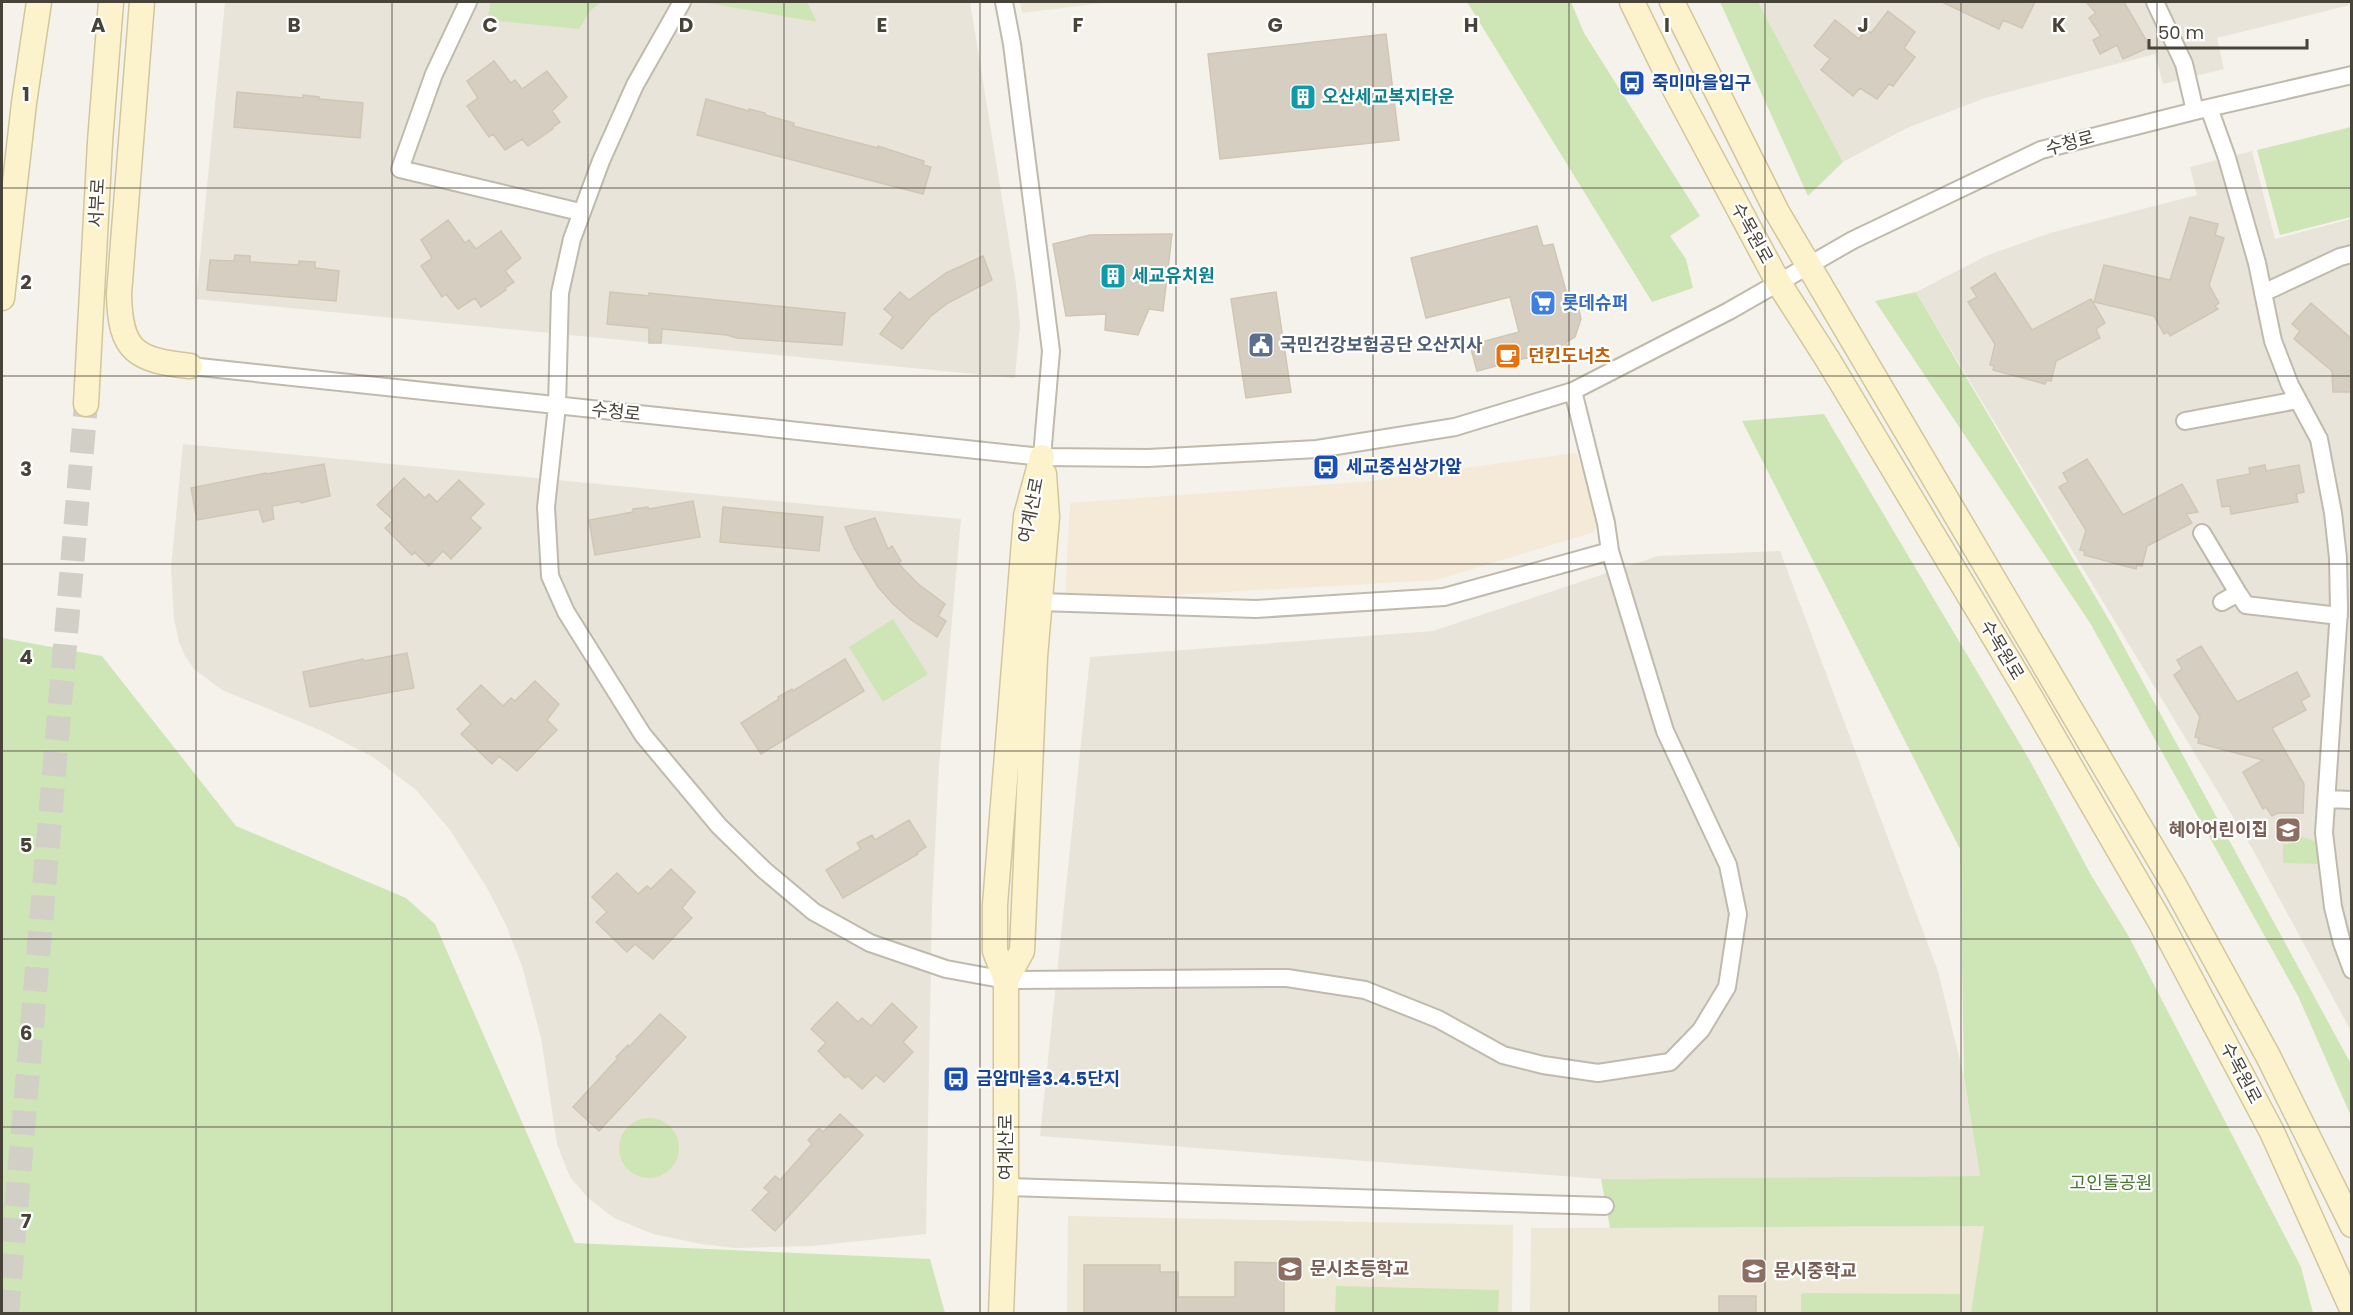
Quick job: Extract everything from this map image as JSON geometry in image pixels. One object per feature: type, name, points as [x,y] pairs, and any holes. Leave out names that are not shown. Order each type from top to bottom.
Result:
[{"type":"street","points":[[2,298],[24,103],[39,2]]},
{"type":"street","name":"서부로","points":[[86,404],[100,142],[111,2]]},
{"type":"street","points":[[142,2],[119,294],[119,320],[128,343],[141,356],[160,363],[190,366]]},
{"type":"street","points":[[468,2],[434,74],[400,170],[580,212]]},
{"type":"street","points":[[682,2],[635,85],[580,212],[572,239],[560,293],[557,406],[546,507],[550,576],[566,612],[643,735],[719,826],[764,870],[814,912],[870,943],[946,969],[1006,980],[1287,978],[1365,990],[1438,1019],[1503,1055],[1543,1065],[1598,1073],[1670,1062],[1701,1030],[1727,987],[1738,914],[1728,865],[1665,731],[1610,552],[1606,524],[1574,391]]},
{"type":"street","points":[[1004,2],[1012,44],[1051,351],[1042,457]]},
{"type":"street","name":"수목원로","points":[[1632,2],[1672,84],[1778,282],[1834,370],[2023,685],[2161,923],[2272,1132],[2352,1309]]},
{"type":"street","name":"수목원로","points":[[1672,2],[1777,212],[2178,892],[2273,1066],[2352,1225]]},
{"type":"street","points":[[2155,2],[2202,109],[2228,158],[2257,263],[2273,341],[2298,400],[2319,439],[2338,558],[2339,616],[2324,833],[2332,897],[2342,943],[2352,970]]},
{"type":"street","name":"수청로","points":[[190,366],[1042,457],[1148,458],[1317,449],[1455,427],[1574,391],[1729,311],[1853,240],[2041,150],[2202,109],[2352,75]]},
{"type":"street","points":[[2263,293],[2340,257],[2352,254]]},
{"type":"street","points":[[2185,421],[2298,400]]},
{"type":"street","name":"여계산로","points":[[1006,980],[1022,951],[1035,657],[1047,517],[1042,457]]},
{"type":"street","name":"여계산로","points":[[1001,1314],[1006,1186],[1006,980],[995,951],[995,905],[1026,516],[1042,457]]},
{"type":"street","points":[[2202,533],[2246,605],[2339,616]]},
{"type":"street","points":[[1040,602],[1256,609],[1444,597],[1610,552]]},
{"type":"street","points":[[2222,602],[2238,593]]},
{"type":"street","points":[[2327,799],[2352,800]]},
{"type":"street","points":[[1006,1186],[1605,1206]]},
{"type":"shaded area","points":[[225,2],[970,2],[1016,284],[1020,324],[1015,378],[196,299]]},
{"type":"shaded area","points":[[1020,2],[1111,2],[1022,13]]},
{"type":"shaded area","points":[[1758,2],[2348,2],[2350,5],[2217,38],[2224,69],[2163,84],[2155,54],[1985,98],[1907,128],[1843,162]]},
{"type":"shaded area","points":[[2252,151],[2275,239],[2351,219],[2351,1031],[2253,850],[1916,292],[1988,255],[2050,233],[2197,195],[2190,167]]},
{"type":"shaded area","points":[[183,444],[961,519],[939,766],[932,906],[926,1234],[812,1246],[735,1248],[653,1234],[614,1218],[588,1198],[570,1177],[557,1144],[541,1038],[522,966],[506,925],[487,888],[450,830],[416,790],[373,757],[322,731],[222,690],[194,669],[185,656],[174,619],[171,568]]},
{"type":"shaded area","points":[[1576,453],[1599,519],[1594,532],[1436,580],[1065,601],[1070,503],[1362,482]]},
{"type":"shaded area","points":[[1780,551],[1938,971],[1964,1077],[1980,1176],[1601,1179],[1040,1136],[1090,657],[1433,631],[1658,556]]},
{"type":"shaded area","name":"문시초등학교","points":[[1068,1216],[1513,1225],[1512,1313],[1067,1314]]},
{"type":"shaded area","name":"문시중학교","points":[[1984,1226],[1971,1313],[1530,1314],[1531,1228]]},
{"type":"green space","points":[[490,2],[601,2],[590,11],[579,29],[488,20]]},
{"type":"green space","points":[[807,2],[817,22],[707,3]]},
{"type":"green space","points":[[1467,2],[1571,2],[1584,33],[1700,216],[1670,236],[1686,259],[1693,288],[1652,302]]},
{"type":"green space","points":[[1720,2],[1758,2],[1843,162],[1808,196]]},
{"type":"green space","points":[[2351,127],[2351,217],[2280,235],[2257,150]]},
{"type":"green space","points":[[1916,292],[2112,625],[2351,1064],[2351,1116],[2298,996],[2090,623],[1875,301]]},
{"type":"green space","name":"고인돌공원","points":[[1824,414],[2029,759],[2091,875],[2128,935],[2301,1267],[2313,1313],[1971,1313],[1984,1226],[1610,1228],[1601,1179],[1980,1176],[1964,1077],[1960,849],[1742,421]]},
{"type":"green space","points":[[893,619],[928,674],[883,702],[849,647]]},
{"type":"green space","points":[[2,638],[102,656],[236,826],[406,898],[435,924],[575,1243],[930,1259],[945,1313],[2,1313]]},
{"type":"green space","points":[[2289,832],[2317,842],[2318,864],[2283,863],[2283,844],[2288,844]]},
{"type":"green space","points":[[643,1118],[655,1118],[666,1123],[674,1131],[679,1148],[677,1160],[666,1173],[655,1178],[643,1178],[632,1173],[624,1165],[619,1154],[619,1142],[624,1131],[632,1123]]},
{"type":"green space","points":[[1336,1286],[1499,1290],[1498,1313],[1335,1313]]},
{"type":"green space","points":[[1801,1294],[1960,1294],[1960,1313],[1801,1313]]},
{"type":"building","points":[[1942,2],[2035,2],[2022,28],[2003,20],[1999,29]]},
{"type":"building","points":[[2086,2],[2124,2],[2150,47],[2123,59],[2117,45],[2100,54],[2093,40],[2101,36],[2089,18],[2096,13]]},
{"type":"building","points":[[1888,11],[1915,32],[1904,48],[1915,57],[1893,86],[1889,84],[1877,99],[1860,88],[1853,96],[1821,70],[1830,59],[1814,46],[1835,20],[1859,39],[1866,30],[1871,33]]},
{"type":"building","name":"오산세교복지타운","points":[[1386,34],[1399,140],[1220,159],[1208,54]]},
{"type":"building","points":[[494,61],[511,83],[515,80],[522,89],[547,71],[567,97],[552,111],[560,122],[528,146],[522,139],[505,150],[493,134],[489,137],[467,106],[478,98],[467,81]]},
{"type":"building","points":[[237,92],[303,98],[303,95],[319,97],[319,99],[363,103],[360,138],[234,127]]},
{"type":"building","points":[[706,99],[765,113],[765,115],[794,123],[793,126],[878,148],[878,146],[924,161],[923,165],[931,167],[923,194],[697,135]]},
{"type":"building","points":[[2190,217],[2218,224],[2215,235],[2224,238],[2209,285],[2219,303],[2215,306],[2218,309],[2170,336],[2168,332],[2164,334],[2154,316],[2094,302],[2104,265],[2170,280]]},
{"type":"building","points":[[448,220],[465,243],[469,240],[476,249],[501,231],[521,258],[505,271],[514,282],[481,307],[475,298],[458,309],[446,294],[442,297],[421,266],[432,258],[421,240]]},
{"type":"building","name":"롯데슈퍼","points":[[1537,226],[1543,246],[1553,244],[1566,291],[1579,310],[1581,319],[1575,337],[1566,342],[1568,347],[1477,371],[1470,345],[1519,332],[1510,297],[1426,318],[1411,258]]},
{"type":"building","name":"세교유치원","points":[[1172,234],[1163,311],[1149,309],[1138,335],[1105,330],[1106,314],[1066,316],[1053,244],[1090,235]]},
{"type":"building","points":[[235,255],[250,256],[250,262],[299,265],[299,261],[315,262],[315,268],[339,271],[336,301],[207,290],[210,260],[234,261]]},
{"type":"building","points":[[983,256],[992,280],[948,303],[931,316],[902,349],[880,334],[893,317],[884,309],[900,292],[909,300],[946,273]]},
{"type":"building","points":[[1995,273],[2032,330],[2091,299],[2105,323],[2096,329],[2100,338],[2056,361],[2051,381],[2047,380],[2045,384],[1993,370],[1994,366],[1990,365],[1995,344],[1968,302],[1977,297],[1971,288]]},
{"type":"building","points":[[610,292],[649,296],[649,293],[845,313],[842,345],[737,338],[662,329],[661,343],[649,343],[649,328],[607,324]]},
{"type":"building","name":"국민건강보험공단 오산지사","points":[[1276,292],[1291,392],[1246,398],[1231,299]]},
{"type":"building","points":[[2311,303],[2352,339],[2352,392],[2333,392],[2332,371],[2294,339],[2300,331],[2292,324]]},
{"type":"building","points":[[2087,459],[2123,515],[2182,484],[2198,512],[2186,514],[2192,523],[2147,546],[2142,566],[2137,565],[2136,569],[2084,555],[2085,551],[2080,550],[2086,530],[2059,487],[2068,482],[2063,473]]},
{"type":"building","points":[[324,464],[330,496],[301,503],[300,501],[272,506],[274,519],[263,522],[259,509],[197,520],[191,488]]},
{"type":"building","points":[[2265,465],[2266,471],[2299,465],[2304,492],[2296,494],[2298,502],[2231,514],[2230,506],[2222,507],[2217,480],[2250,474],[2249,468]]},
{"type":"building","points":[[404,478],[425,498],[429,494],[437,502],[459,480],[484,504],[470,518],[481,528],[451,559],[443,551],[429,566],[414,552],[412,555],[385,528],[393,520],[377,505]]},
{"type":"building","points":[[693,501],[700,537],[595,555],[589,520],[633,512],[633,509],[648,507],[649,509]]},
{"type":"building","points":[[723,507],[823,517],[819,551],[720,542]]},
{"type":"building","points":[[875,518],[888,549],[892,546],[901,561],[898,563],[917,583],[945,604],[938,616],[946,621],[937,637],[910,619],[893,604],[878,587],[854,548],[845,527]]},
{"type":"building","points":[[2201,646],[2237,702],[2297,672],[2310,696],[2301,701],[2306,710],[2272,728],[2304,784],[2303,813],[2278,813],[2272,816],[2266,807],[2263,809],[2243,772],[2263,760],[2198,743],[2199,738],[2195,737],[2200,717],[2174,675],[2182,669],[2177,660]]},
{"type":"building","points":[[407,653],[414,688],[310,707],[303,672],[363,659],[364,661]]},
{"type":"building","points":[[845,659],[864,691],[761,754],[741,723],[779,699],[778,697],[792,689],[793,691]]},
{"type":"building","points":[[535,681],[559,704],[547,720],[557,730],[517,771],[499,756],[492,764],[461,734],[471,724],[457,709],[481,685],[503,706],[511,698],[515,701]]},
{"type":"building","points":[[909,820],[926,847],[843,898],[826,870],[861,849],[857,843],[872,835],[875,840]]},
{"type":"building","points":[[671,869],[695,892],[682,908],[692,918],[653,959],[635,944],[627,952],[596,922],[607,912],[592,897],[617,873],[638,894],[647,886],[651,889]]},
{"type":"building","points":[[837,1002],[858,1022],[862,1018],[871,1026],[892,1003],[917,1027],[903,1042],[913,1052],[884,1082],[876,1075],[862,1089],[848,1076],[845,1078],[818,1051],[826,1043],[811,1029]]},
{"type":"building","points":[[660,1014],[686,1037],[599,1131],[573,1107],[618,1058],[616,1057],[628,1045],[629,1047]]},
{"type":"building","points":[[840,1114],[863,1135],[775,1231],[752,1210],[769,1192],[764,1188],[775,1176],[780,1180],[812,1144],[808,1140],[819,1128],[823,1132]]},
{"type":"building","points":[[1235,1262],[1284,1263],[1284,1314],[1084,1314],[1084,1265],[1160,1265],[1160,1272],[1178,1272],[1178,1297],[1235,1297]]},
{"type":"building","points":[[1719,1296],[1756,1296],[1756,1314],[1719,1314]]},
{"type":"tunnel","points":[[7,1314],[86,404]]},
{"type":"place","name":"죽미마을입구","points":[[1632,83]]},
{"type":"place","name":"오산세교복지타운","points":[[1303,97]]},
{"type":"place","name":"세교유치원","points":[[1113,276]]},
{"type":"place","name":"롯데슈퍼","points":[[1543,303]]},
{"type":"place","name":"국민건강보험공단 오산지사","points":[[1261,345]]},
{"type":"place","name":"던킨도너츠","points":[[1508,356]]},
{"type":"place","name":"세교중심상가앞","points":[[1326,467]]},
{"type":"place","name":"혜아어린이집","points":[[2288,830]]},
{"type":"place","name":"금암마을3.4.5단지","points":[[956,1079]]},
{"type":"place","name":"문시초등학교","points":[[1290,1269]]},
{"type":"place","name":"문시중학교","points":[[1754,1271]]}]
